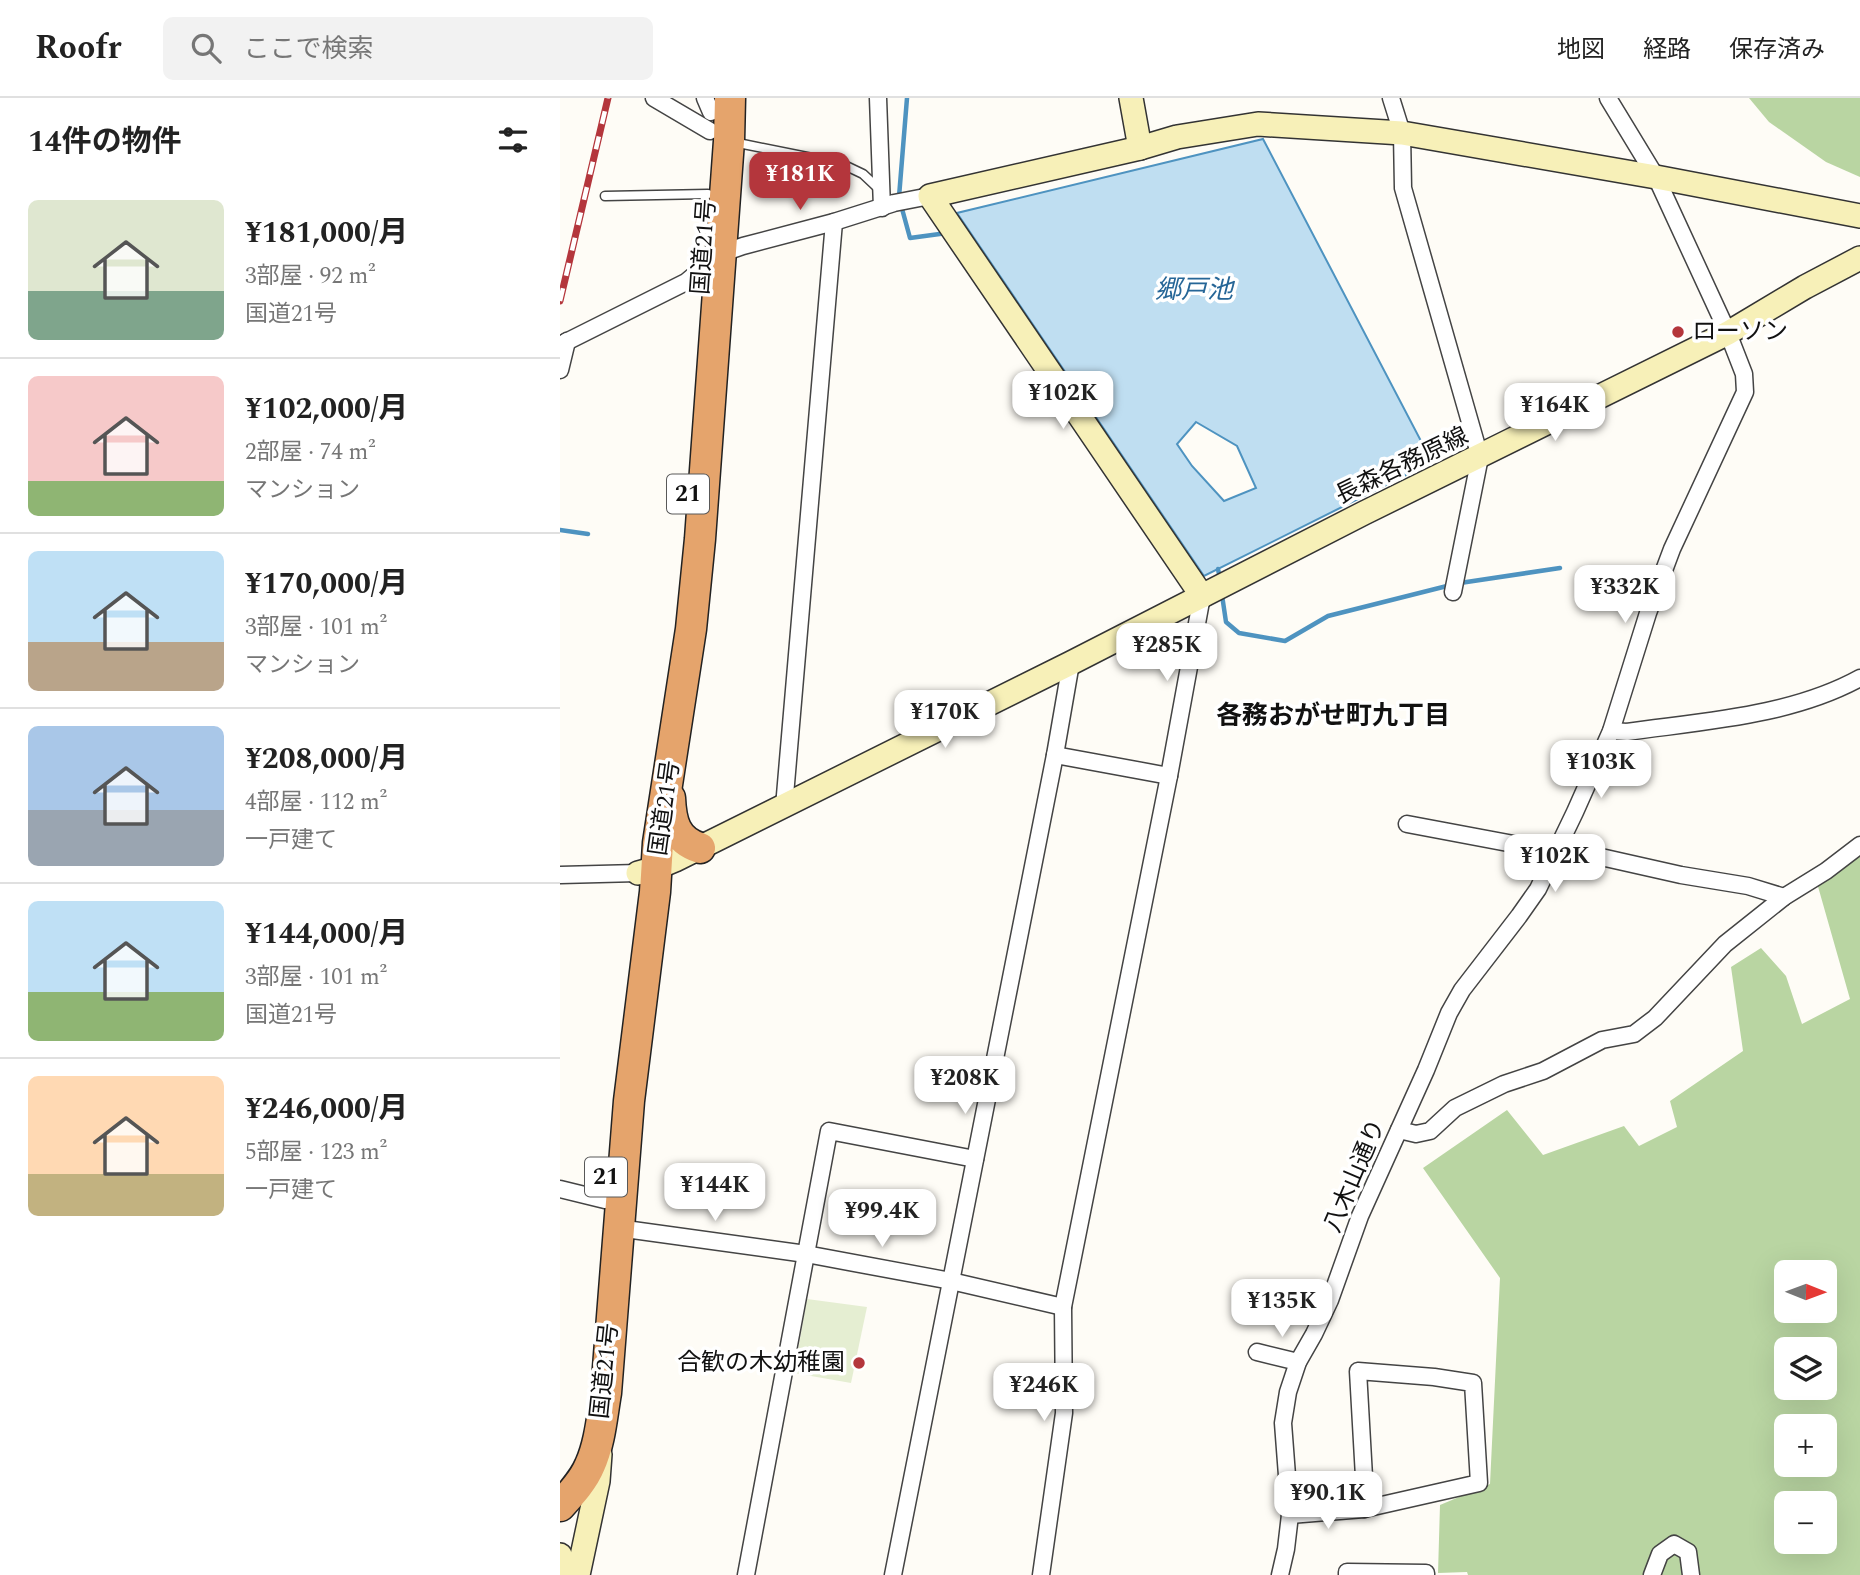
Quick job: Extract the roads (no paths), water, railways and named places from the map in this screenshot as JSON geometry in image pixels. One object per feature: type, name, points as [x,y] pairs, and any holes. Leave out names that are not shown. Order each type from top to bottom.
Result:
[{"type":"highway","name":"国道21号","points":[[560,1506],[590,1465],[606,1393],[629,1101],[652,917],[647,870],[647,796],[679,599],[711,262],[708,194],[721,111]]},
{"type":"highway","name":"国道21号","points":[[560,1477],[577,1444],[584,1418],[605,1200],[614,1061],[647,870],[670,766],[691,629],[699,552],[711,262],[721,111]]},
{"type":"highway","points":[[670,766],[671,815],[677,832],[692,846],[700,848]]},
{"type":"street","points":[[654,98],[721,111]]},
{"type":"street","points":[[878,98],[880,190],[888,206]]},
{"type":"street","points":[[1131,98],[1140,148]]},
{"type":"street","points":[[1391,98],[1402,133],[1403,188],[1480,457],[1455,585]]},
{"type":"street","points":[[1558,847],[1611,731],[1648,613],[1679,534],[1745,392],[1744,374],[1728,332],[1657,177],[1608,98]]},
{"type":"street","points":[[560,370],[563,343],[686,282],[711,262],[743,246],[922,197],[1140,148],[1177,137],[1258,124],[1402,133],[1657,177],[1860,216]]},
{"type":"street","points":[[922,197],[948,222],[1214,590],[1169,776],[1063,1307],[1064,1413],[1041,1575]]},
{"type":"street","points":[[784,807],[834,222]]},
{"type":"street","name":"長森各務原線","points":[[647,870],[700,848],[784,807],[1728,332],[1805,286],[1860,258]]},
{"type":"street","points":[[893,1575],[1071,663]]},
{"type":"street","points":[[1611,731],[1627,732],[1795,706],[1860,678]]},
{"type":"street","points":[[1055,755],[1169,776]]},
{"type":"street","points":[[1407,824],[1558,847],[1681,875],[1748,886],[1784,897]]},
{"type":"street","points":[[1399,1130],[1416,1134],[1430,1131],[1455,1108],[1504,1084],[1543,1071],[1602,1040],[1633,1034],[1655,1018],[1725,944],[1784,897],[1826,871],[1860,845]]},
{"type":"street","name":"八木山通り","points":[[1280,1575],[1290,1515],[1283,1423],[1288,1392],[1298,1362],[1330,1300],[1360,1216],[1455,1001],[1538,889],[1558,847]]},
{"type":"street","points":[[560,875],[647,870]]},
{"type":"street","points":[[746,1575],[829,1131],[975,1159]]},
{"type":"street","points":[[560,1189],[605,1200]]},
{"type":"street","points":[[618,1228],[806,1254],[951,1281],[1063,1307]]},
{"type":"street","points":[[1257,1352],[1298,1362]]},
{"type":"street","points":[[1290,1515],[1364,1509],[1479,1483],[1473,1383],[1358,1371],[1364,1509]]},
{"type":"street","points":[[578,1575],[598,1480],[601,1448],[599,1434]]},
{"type":"street","points":[[1652,1575],[1660,1553],[1674,1544],[1688,1552],[1691,1575]]},
{"type":"street","points":[[560,1555],[561,1575]]},
{"type":"street","points":[[1347,1575],[1348,1572],[1426,1575]]},
{"type":"lane","points":[[721,111],[863,174],[880,190]]},
{"type":"lane","points":[[605,196],[708,194]]},
{"type":"water","name":"郷戸池","points":[[1263,139],[1432,462],[1204,576],[957,213]],"holes":[[[1196,422],[1237,446],[1256,488],[1224,501],[1192,466],[1177,444]]]},
{"type":"waterway","points":[[899,197],[907,98]]},
{"type":"waterway","points":[[901,205],[910,238],[947,233]]},
{"type":"waterway","points":[[560,530],[588,534]]},
{"type":"waterway","points":[[1460,583],[1560,568]]},
{"type":"waterway","points":[[1218,569],[1220,579]]},
{"type":"waterway","points":[[1222,595],[1226,622],[1239,633],[1285,641],[1328,616],[1451,585]]},
{"type":"railway","points":[[560,301],[608,98]]},
{"type":"place","name":"ローソン","points":[[1678,332]]},
{"type":"place","name":"合歓の木幼稚園","points":[[859,1363]]},
{"type":"district","name":"各務おがせ町九丁目","points":[[1333,716]]}]
